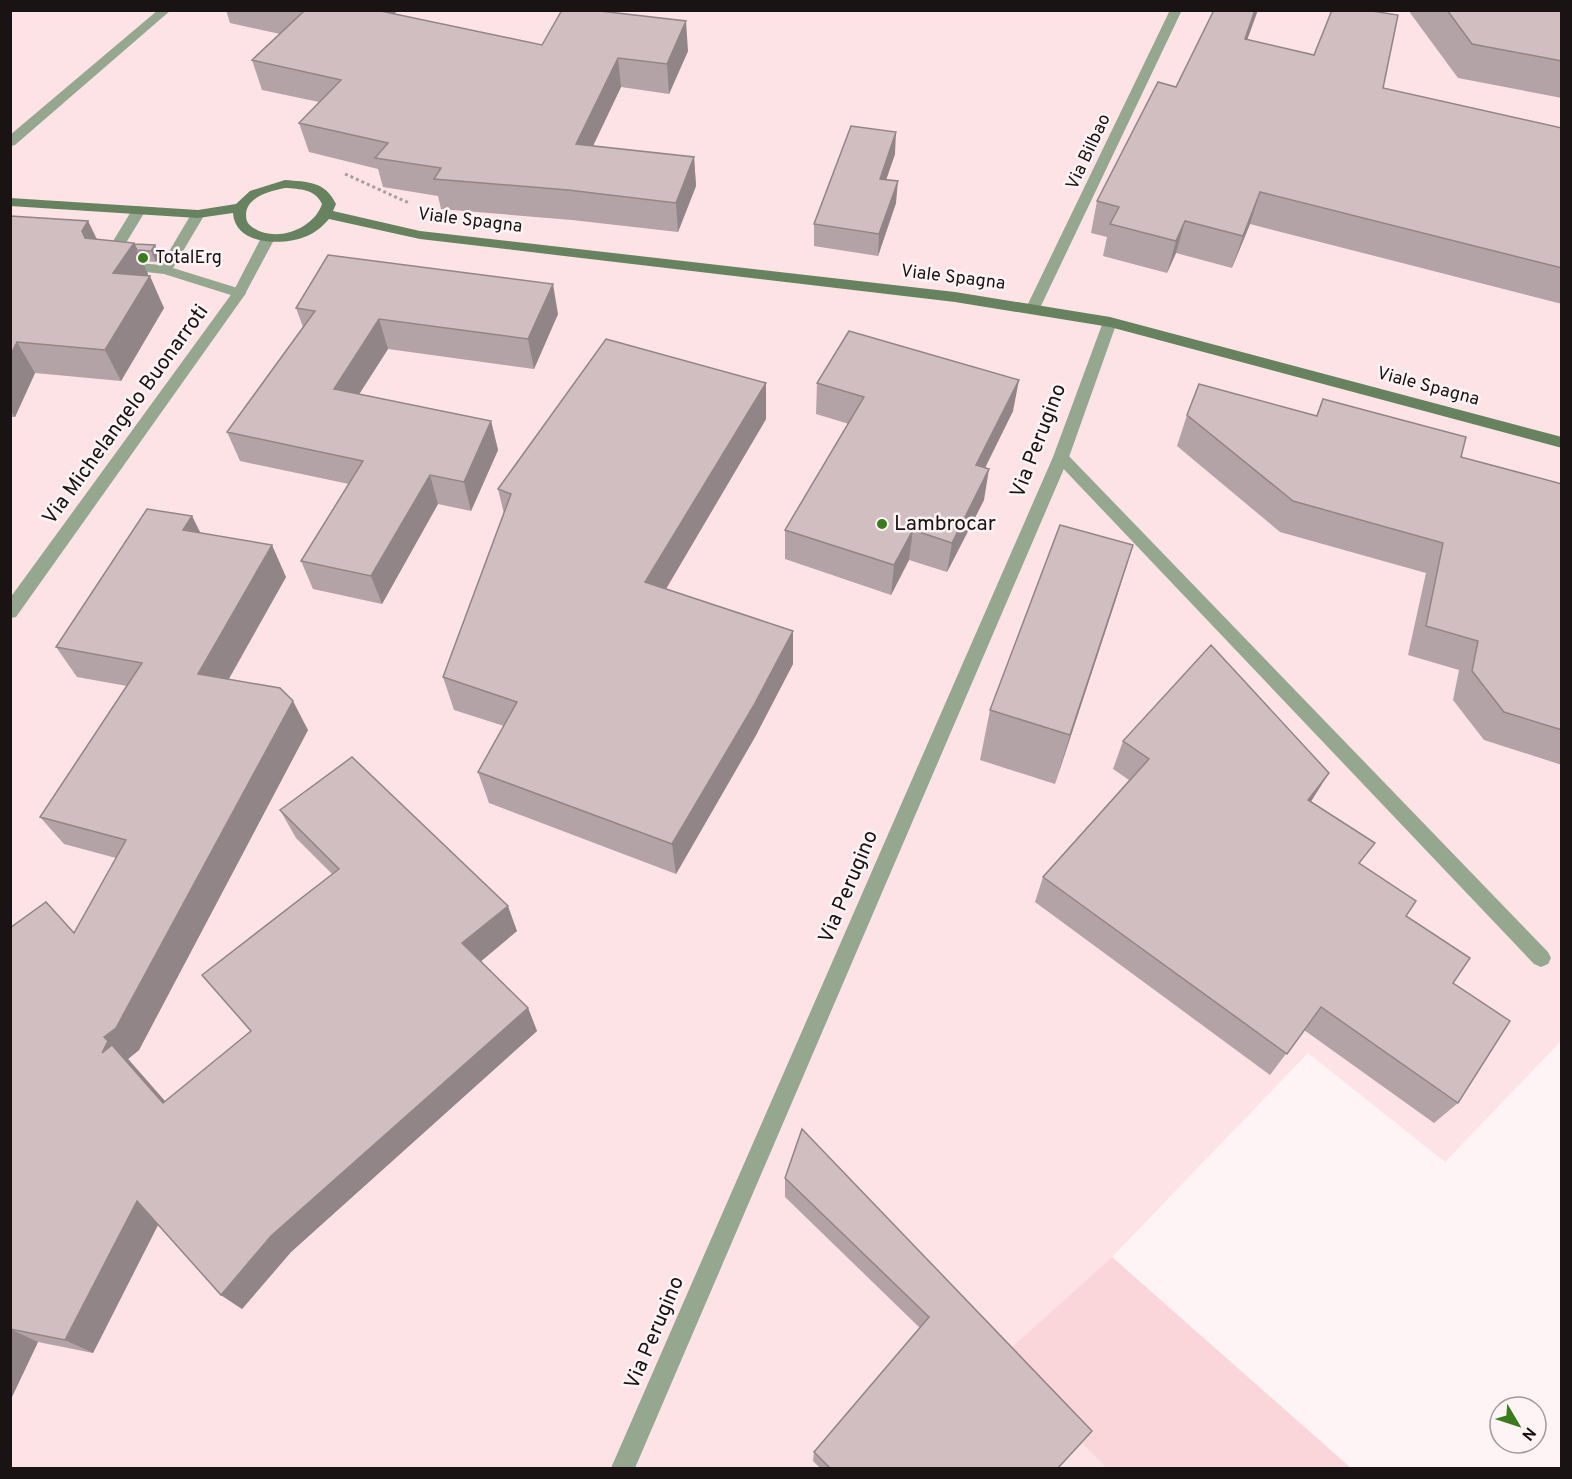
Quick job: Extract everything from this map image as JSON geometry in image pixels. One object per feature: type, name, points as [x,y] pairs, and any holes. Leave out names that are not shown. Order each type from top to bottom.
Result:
[{"type":"street","points":[[10,142],[166,10]]},
{"type":"street","name":"Via Bilbao","points":[[1033,308],[1176,10]]},
{"type":"street","points":[[299,184],[322,191],[328,198],[330,206],[327,214],[310,230],[297,235],[268,238],[247,230],[241,223],[239,215],[242,207],[254,195],[272,186],[299,184]]},
{"type":"street","points":[[10,202],[198,214],[242,207]]},
{"type":"street","points":[[139,210],[106,264],[165,270],[239,293]]},
{"type":"street","points":[[165,270],[198,214]]},
{"type":"street","name":"Viale Spagna","points":[[327,214],[420,235],[955,297],[1110,322],[1562,443]]},
{"type":"street","name":"Via Michelangelo Buonarroti","points":[[10,612],[239,293],[268,238]]},
{"type":"street","name":"Via Perugino","points":[[623,1468],[1061,457],[1110,322]]},
{"type":"street","points":[[1061,457],[1541,958]]},
{"type":"path","points":[[343,173],[353,177]]},
{"type":"shaded area","points":[[10,11],[1561,11],[1561,1041],[1445,1162],[1308,1053],[1112,1257],[1001,1358],[1106,1468],[11,1468]]},
{"type":"shaded area","points":[[1112,1257],[1351,1468],[1106,1468],[1000,1358]]},
{"type":"building","points":[[297,10],[376,10],[542,45],[562,10],[591,10],[686,21],[667,64],[618,58],[576,144],[694,157],[676,203],[568,190],[434,179],[441,168],[375,158],[388,143],[299,123],[341,80],[252,60],[303,12]]},
{"type":"building","points":[[1214,10],[1255,10],[1245,39],[1314,55],[1332,10],[1365,10],[1398,15],[1383,88],[1562,128],[1562,268],[1260,192],[1243,236],[1185,221],[1176,241],[1110,224],[1119,207],[1097,201],[1158,82],[1176,87]]},
{"type":"building","points":[[1447,10],[1562,10],[1562,61],[1472,44]]},
{"type":"building","points":[[851,126],[896,132],[880,179],[898,181],[879,234],[814,224]]},
{"type":"building","points":[[10,216],[88,221],[82,231],[85,238],[134,243],[113,273],[150,276],[105,350],[17,342],[10,356]]},
{"type":"building","points":[[134,244],[155,245],[151,251],[137,250]]},
{"type":"building","points":[[328,255],[553,284],[528,339],[379,319],[334,389],[491,421],[464,482],[430,475],[371,576],[301,561],[363,461],[227,432],[315,311],[296,308]]},
{"type":"building","points":[[849,331],[1019,380],[976,465],[989,469],[952,543],[913,530],[894,565],[785,530],[864,397],[817,383]]},
{"type":"building","points":[[606,339],[766,383],[645,582],[793,631],[754,705],[672,844],[478,772],[517,702],[443,677],[511,494],[498,489]]},
{"type":"building","points":[[1199,384],[1317,416],[1323,399],[1466,437],[1461,457],[1562,484],[1562,730],[1504,712],[1472,671],[1478,641],[1426,626],[1443,543],[1293,501],[1187,415]]},
{"type":"building","points":[[147,509],[192,516],[183,530],[272,545],[198,674],[280,688],[293,701],[116,1028],[104,1037],[108,1041],[102,1053],[112,1045],[163,1103],[251,1031],[202,975],[339,869],[280,810],[352,757],[508,906],[462,943],[528,1008],[271,1236],[221,1295],[137,1201],[65,1340],[10,1329],[10,928],[46,902],[74,933],[126,840],[40,817],[142,663],[56,647]]},
{"type":"building","points":[[1060,525],[1133,545],[1070,735],[990,710]]},
{"type":"building","points":[[1211,645],[1329,773],[1308,800],[1375,843],[1359,863],[1416,901],[1406,916],[1470,958],[1453,983],[1510,1021],[1458,1103],[1321,1007],[1287,1054],[1043,877],[1149,759],[1123,741]]},
{"type":"building","points":[[802,1129],[1092,1431],[1058,1468],[830,1468],[814,1452],[929,1317],[785,1178]]},
{"type":"place","name":"TotalErg","points":[[143,258]]},
{"type":"place","name":"Lambrocar","points":[[882,524]]}]
